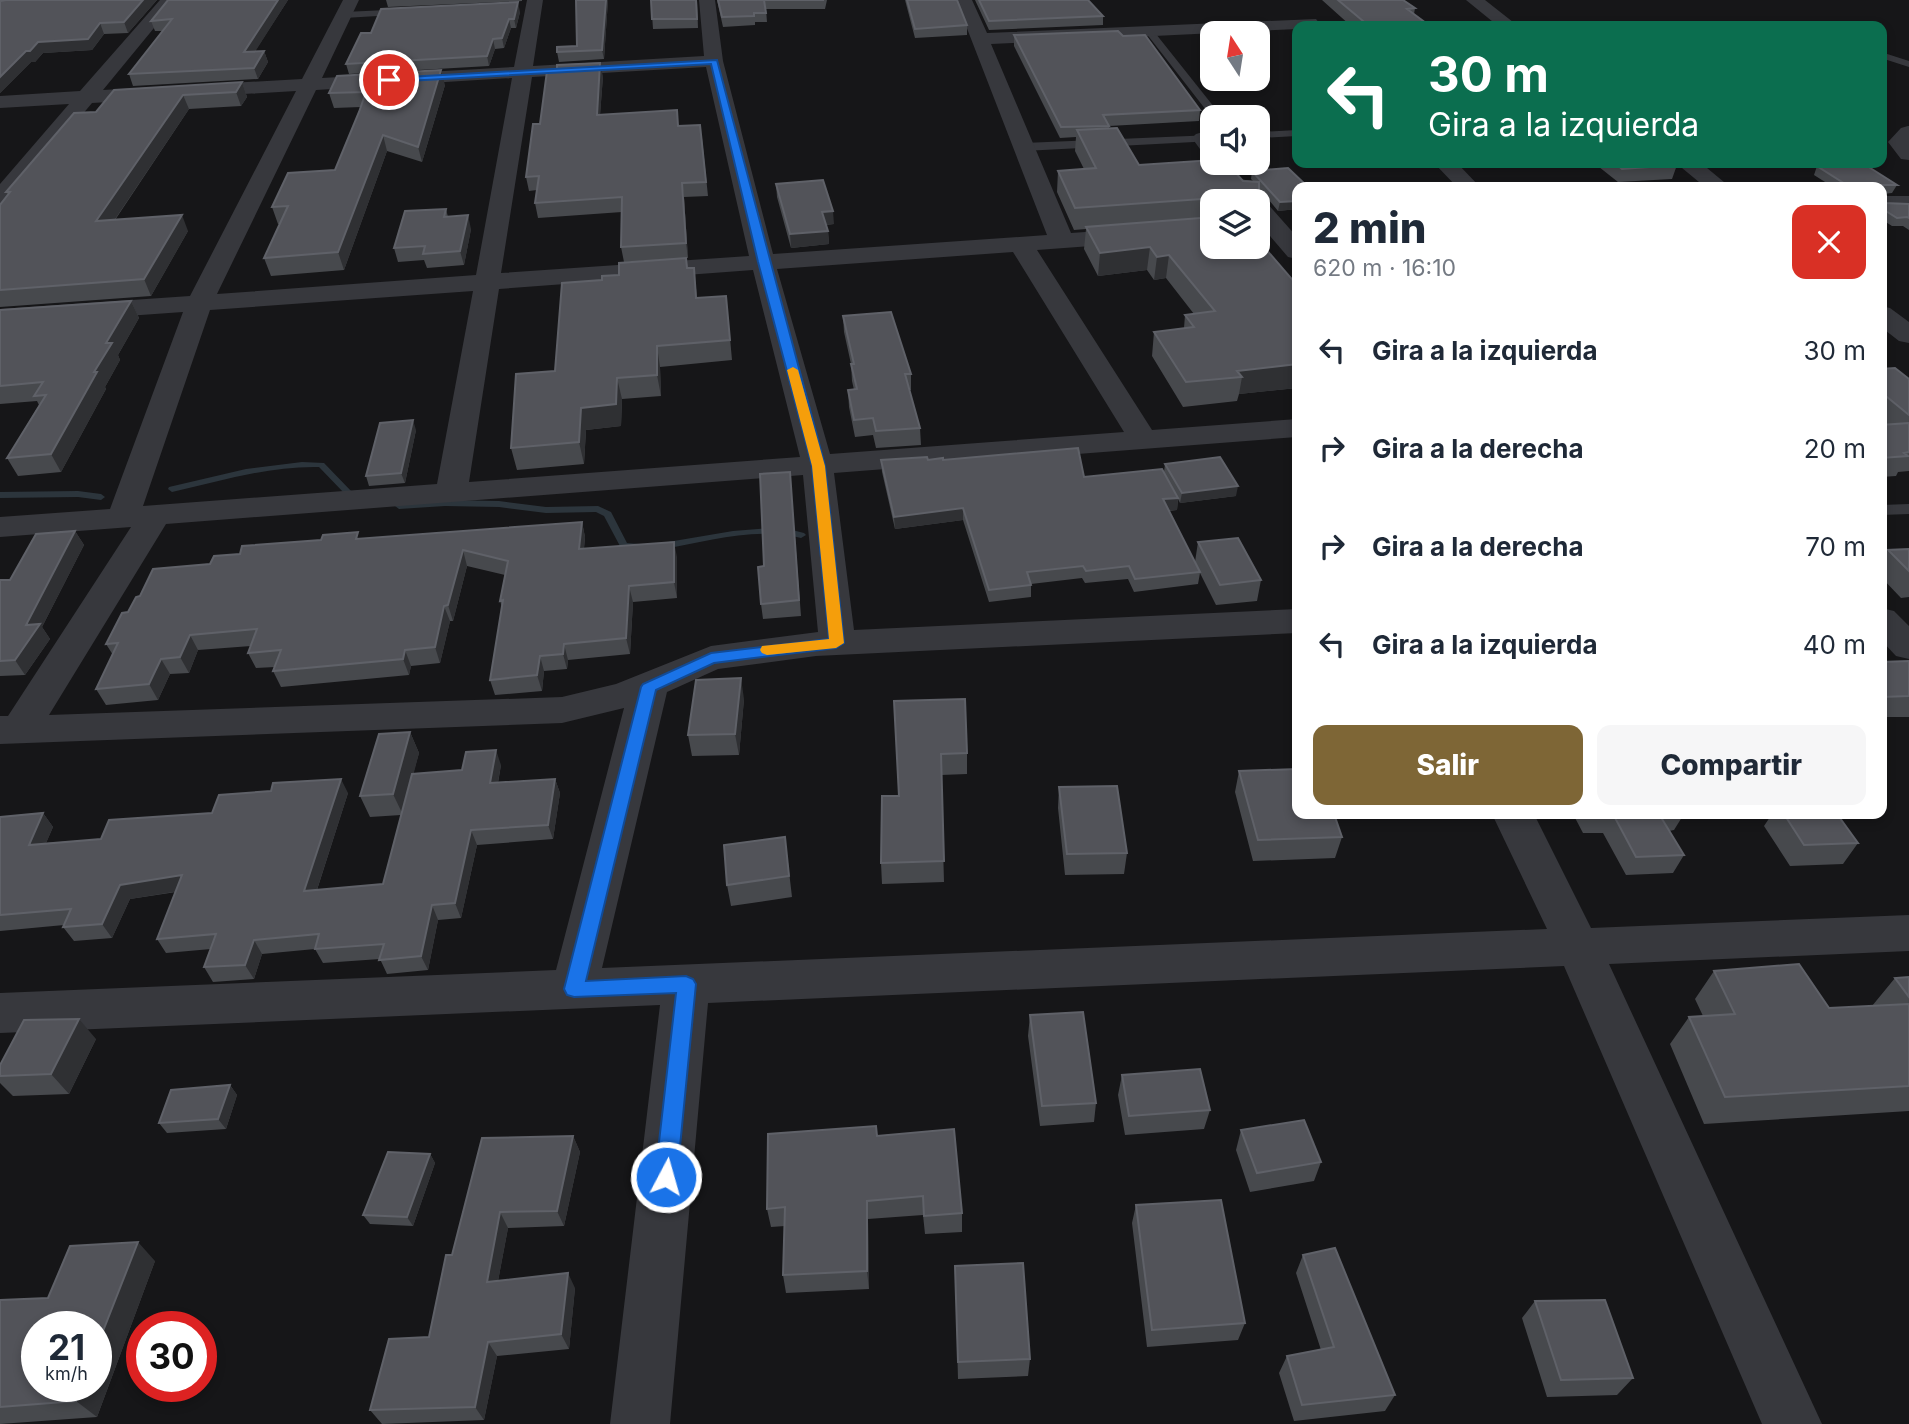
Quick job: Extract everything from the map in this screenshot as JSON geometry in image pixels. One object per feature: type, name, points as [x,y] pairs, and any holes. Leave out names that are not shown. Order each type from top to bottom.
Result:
[{"type":"street","points":[[0,198],[169,0]]},
{"type":"street","points":[[707,0],[714,61],[763,262],[818,466],[836,643]]},
{"type":"street","points":[[964,0],[1062,241]]},
{"type":"street","points":[[1474,0],[1502,21]]},
{"type":"street","points":[[451,494],[522,72],[530,4]]},
{"type":"street","points":[[10,730],[139,517],[200,303],[348,7]]},
{"type":"street","points":[[1294,8],[1307,21]]},
{"type":"street","points":[[980,39],[1292,26]]},
{"type":"street","points":[[0,102],[714,61]]},
{"type":"street","points":[[1887,133],[1908,132]]},
{"type":"street","points":[[1908,132],[1899,142],[1909,154]]},
{"type":"street","points":[[1450,168],[1464,182]]},
{"type":"street","points":[[1694,168],[1712,182]]},
{"type":"street","points":[[1887,204],[1909,203]]},
{"type":"street","points":[[1270,219],[1292,247]]},
{"type":"street","points":[[0,317],[1200,231]]},
{"type":"street","points":[[1021,244],[1143,439]]},
{"type":"street","points":[[1887,318],[1907,332]]},
{"type":"street","points":[[0,527],[1292,428]]},
{"type":"street","points":[[10,730],[520,713],[591,705],[649,687],[711,658],[836,643],[1292,621]]},
{"type":"street","points":[[1887,625],[1909,647]]},
{"type":"street","points":[[574,989],[649,687]]},
{"type":"street","points":[[1515,819],[1578,947],[1792,1424]]},
{"type":"street","points":[[0,1013],[1909,933]]},
{"type":"street","points":[[640,1424],[686,984]]},
{"type":"lane","points":[[348,7],[425,11]]},
{"type":"lane","points":[[1149,31],[1208,105]]},
{"type":"lane","points":[[1887,57],[1909,64]]},
{"type":"lane","points":[[1270,135],[1292,134]]},
{"type":"lane","points":[[1024,147],[1200,142]]},
{"type":"lane","points":[[1887,510],[1909,509]]},
{"type":"building","points":[[143,0],[124,22],[100,23],[88,39],[38,42],[0,77],[0,1]]},
{"type":"building","points":[[168,0],[278,0],[244,52],[264,51],[254,68],[129,74],[172,19],[151,21]]},
{"type":"building","points":[[576,0],[606,0],[602,50],[557,52],[557,47],[577,46]]},
{"type":"building","points":[[651,0],[696,0],[697,19],[652,19]]},
{"type":"building","points":[[718,0],[764,0],[766,13],[722,17]]},
{"type":"building","points":[[907,0],[957,0],[967,25],[915,29]]},
{"type":"building","points":[[979,0],[1088,0],[1103,16],[989,21]]},
{"type":"building","points":[[1338,0],[1403,0],[1415,8],[1407,9],[1423,21],[1363,21]]},
{"type":"building","points":[[518,2],[514,19],[509,19],[502,38],[493,39],[487,56],[346,64],[361,33],[371,33],[381,9]]},
{"type":"building","points":[[1118,31],[1123,36],[1145,35],[1200,110],[1103,115],[1109,126],[1061,127],[1014,35]]},
{"type":"building","points":[[600,63],[597,115],[677,110],[678,126],[700,125],[706,182],[682,183],[686,243],[621,247],[622,197],[535,203],[539,176],[526,177],[533,124],[540,124],[547,71],[557,71],[557,65]]},
{"type":"building","points":[[441,70],[418,147],[383,135],[338,252],[264,258],[288,206],[272,207],[288,173],[335,170],[359,112],[366,92],[329,93],[337,76]]},
{"type":"building","points":[[242,82],[236,92],[183,95],[96,221],[182,215],[144,279],[0,290],[0,205],[10,192],[6,192],[74,113],[96,112],[114,90]]},
{"type":"building","points":[[1117,128],[1139,165],[1200,161],[1200,175],[1238,175],[1243,181],[1259,182],[1259,189],[1200,189],[1200,199],[1075,208],[1058,171],[1096,168],[1077,130]]},
{"type":"building","points":[[1288,168],[1303,182],[1292,182],[1292,201],[1280,202],[1256,175],[1270,175],[1270,170]]},
{"type":"building","points":[[1820,168],[1870,168],[1897,185],[1887,185],[1887,182],[1842,182]]},
{"type":"building","points":[[823,180],[833,211],[822,212],[828,231],[790,234],[776,184]]},
{"type":"building","points":[[1887,203],[1909,204],[1909,218],[1897,218],[1887,212]]},
{"type":"building","points":[[446,209],[444,217],[468,215],[460,251],[423,254],[425,246],[394,248],[405,211]]},
{"type":"building","points":[[1200,218],[1200,259],[1270,259],[1270,254],[1292,279],[1292,365],[1237,371],[1242,377],[1186,382],[1154,332],[1194,327],[1185,315],[1215,311],[1169,255],[1157,257],[1150,247],[1100,253],[1086,227]]},
{"type":"building","points":[[686,258],[687,268],[694,268],[696,298],[726,296],[730,340],[657,346],[657,375],[617,378],[616,404],[581,408],[579,442],[511,448],[516,374],[555,371],[562,283],[602,280],[602,276],[619,275],[619,263]]},
{"type":"building","points":[[131,301],[106,343],[112,343],[94,372],[97,372],[51,454],[7,458],[46,395],[34,396],[43,382],[0,386],[0,310]]},
{"type":"building","points":[[891,312],[911,374],[905,374],[920,428],[876,431],[873,418],[854,420],[848,390],[857,389],[843,316]]},
{"type":"building","points":[[1895,368],[1909,379],[1909,415],[1887,397],[1887,369]]},
{"type":"building","points":[[413,420],[401,473],[366,476],[380,423]]},
{"type":"building","points":[[1909,423],[1909,452],[1904,453],[1908,456],[1887,458],[1887,425]]},
{"type":"building","points":[[1078,448],[1084,477],[1162,469],[1178,498],[1163,499],[1200,572],[1135,579],[1129,566],[1086,571],[1083,566],[1027,572],[1031,585],[989,590],[963,508],[894,517],[881,460],[927,457],[928,460],[943,460]]},
{"type":"building","points":[[1220,457],[1238,486],[1182,493],[1165,464]]},
{"type":"building","points":[[790,472],[799,600],[761,604],[758,567],[764,566],[760,474]]},
{"type":"building","points":[[582,522],[579,549],[674,542],[674,582],[629,586],[626,638],[564,644],[563,654],[540,656],[537,675],[490,680],[508,561],[463,550],[448,605],[444,606],[435,647],[405,650],[403,659],[273,671],[281,650],[248,653],[257,629],[190,635],[180,657],[161,659],[149,684],[96,689],[118,643],[106,644],[122,613],[128,612],[136,597],[140,596],[153,569],[210,564],[214,556],[240,554],[242,546],[321,540],[323,535],[358,532],[356,539]]},
{"type":"building","points":[[75,531],[26,625],[40,624],[15,660],[0,661],[0,580],[10,580],[36,534]]},
{"type":"building","points":[[1238,538],[1261,580],[1220,585],[1198,542]]},
{"type":"building","points":[[1909,549],[1909,571],[1888,550]]},
{"type":"building","points":[[1909,661],[1909,696],[1887,697],[1887,662]]},
{"type":"building","points":[[741,678],[735,734],[688,735],[696,680]]},
{"type":"building","points":[[965,699],[967,753],[941,754],[944,861],[881,863],[882,796],[899,796],[894,701]]},
{"type":"building","points":[[410,732],[393,794],[360,796],[379,734]]},
{"type":"building","points":[[496,750],[490,783],[555,779],[548,825],[471,830],[455,903],[432,905],[421,956],[379,960],[384,944],[315,949],[319,934],[254,940],[245,965],[204,967],[216,934],[157,939],[182,875],[120,885],[102,924],[63,927],[71,909],[0,915],[0,817],[43,813],[29,845],[101,839],[109,820],[212,813],[219,795],[271,791],[273,783],[341,779],[304,891],[383,884],[412,774],[462,770],[466,752]]},
{"type":"building","points":[[1292,769],[1292,819],[1336,819],[1342,837],[1258,840],[1239,771]]},
{"type":"building","points":[[1117,786],[1127,853],[1067,854],[1059,787]]},
{"type":"building","points":[[1616,819],[1662,819],[1684,855],[1636,857]]},
{"type":"building","points":[[1787,819],[1841,819],[1858,843],[1804,845]]},
{"type":"building","points":[[785,837],[789,876],[727,885],[724,845]]},
{"type":"building","points":[[1799,964],[1829,1008],[1909,1004],[1909,1086],[1725,1097],[1689,1017],[1735,1014],[1714,971]]},
{"type":"building","points":[[1909,977],[1909,997],[1895,978]]},
{"type":"building","points":[[1083,1012],[1096,1103],[1042,1106],[1030,1015]]},
{"type":"building","points":[[79,1019],[51,1074],[0,1076],[0,1065],[24,1020]]},
{"type":"building","points":[[1200,1069],[1210,1110],[1129,1116],[1122,1075]]},
{"type":"building","points":[[230,1085],[218,1119],[159,1123],[171,1090]]},
{"type":"building","points":[[1304,1120],[1321,1162],[1257,1173],[1241,1130]]},
{"type":"building","points":[[876,1126],[877,1136],[954,1129],[962,1213],[924,1216],[923,1196],[867,1201],[867,1271],[783,1275],[785,1207],[767,1209],[768,1134]]},
{"type":"building","points":[[573,1136],[557,1211],[500,1212],[487,1282],[568,1273],[561,1334],[488,1342],[475,1407],[370,1410],[389,1339],[429,1337],[446,1255],[452,1255],[482,1138]]},
{"type":"building","points":[[388,1152],[430,1154],[407,1217],[363,1215]]},
{"type":"building","points":[[1221,1200],[1245,1323],[1152,1330],[1136,1205]]},
{"type":"building","points":[[138,1242],[111,1311],[21,1311],[21,1402],[63,1402],[0,1407],[0,1300],[48,1298],[70,1246]]},
{"type":"building","points":[[1335,1248],[1395,1395],[1302,1405],[1287,1356],[1334,1347],[1303,1255]]},
{"type":"building","points":[[1023,1263],[1030,1359],[958,1362],[955,1266]]},
{"type":"building","points":[[1605,1300],[1633,1378],[1561,1380],[1535,1301]]},
{"type":"waterway","points":[[172,489],[265,468],[302,464],[321,465],[348,492]]},
{"type":"waterway","points":[[0,495],[78,494],[101,497]]},
{"type":"waterway","points":[[399,506],[445,503],[499,504],[546,510],[598,509],[608,514],[624,546],[639,547]]},
{"type":"waterway","points":[[662,546],[753,532],[788,532],[801,535]]},
{"type":"slow traffic","points":[[767,650],[836,643],[818,466],[793,370]]},
{"type":"route","points":[[389,80],[714,61],[763,262],[818,466],[836,643],[711,658],[649,687],[574,989],[686,984],[666,1177]]}]
